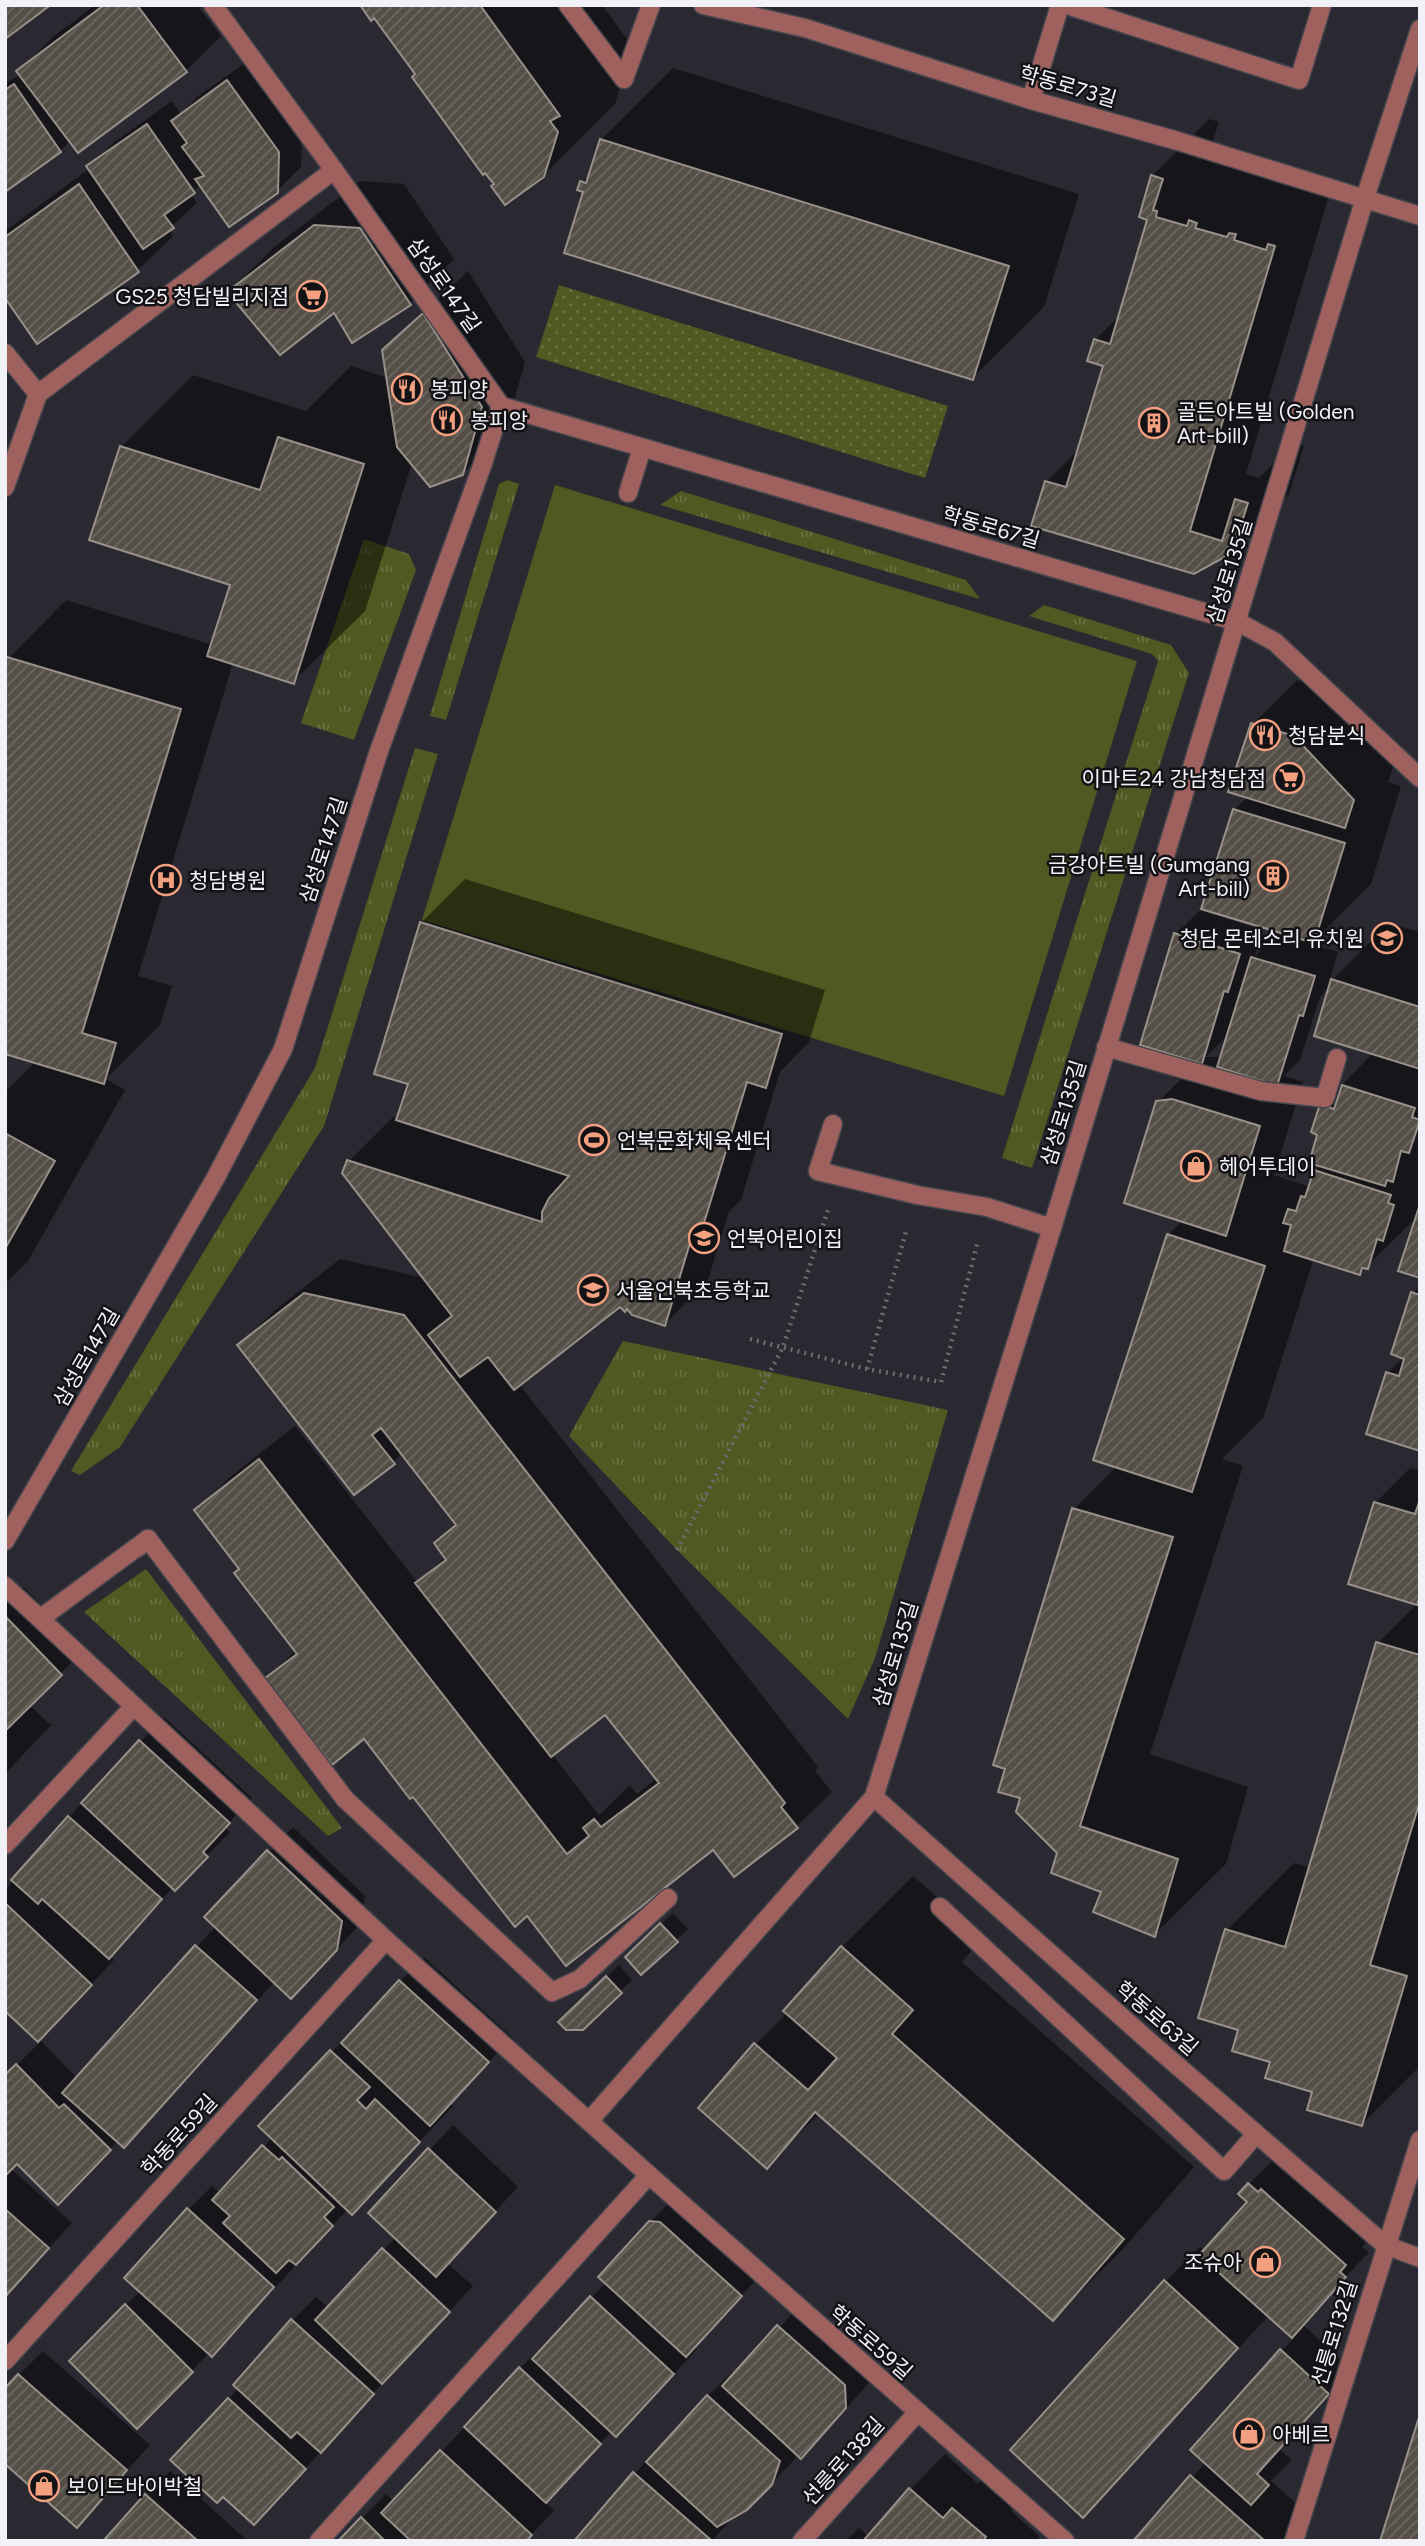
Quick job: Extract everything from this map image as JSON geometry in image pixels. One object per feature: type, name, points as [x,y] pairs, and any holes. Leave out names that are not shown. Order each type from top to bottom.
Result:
[{"type":"street","name":"삼성로147길","points":[[5,1541],[215,1179],[283,1049],[379,751],[501,406],[213,5]]},
{"type":"street","points":[[568,5],[624,79],[651,5]]},
{"type":"street","name":"학동로73길","points":[[704,5],[805,27],[1031,100],[1178,141],[1420,216]]},
{"type":"street","points":[[1031,100],[1060,5]]},
{"type":"street","points":[[1068,5],[1299,79],[1322,5]]},
{"type":"street","name":"삼성로135길","points":[[590,2120],[874,1797],[1052,1228],[1365,198],[1420,29]]},
{"type":"street","points":[[5,486],[38,394],[334,170]]},
{"type":"street","points":[[5,353],[38,394]]},
{"type":"street","name":"학동로67길","points":[[501,406],[1238,622],[1275,642],[1420,778]]},
{"type":"street","points":[[628,493],[642,449]]},
{"type":"street","points":[[1107,1047],[1261,1091],[1325,1098],[1337,1058]]},
{"type":"street","points":[[818,1171],[833,1124]]},
{"type":"street","points":[[818,1171],[1052,1228]]},
{"type":"street","points":[[818,1171],[917,1195],[987,1207],[1052,1228]]},
{"type":"street","points":[[41,1618],[148,1539],[345,1799],[552,1992],[580,1979],[668,1898]]},
{"type":"street","name":"학동로59길","points":[[5,1586],[386,1940],[917,2413],[1065,2541]]},
{"type":"street","points":[[5,1845],[134,1706]]},
{"type":"street","name":"학동로63길","points":[[874,1797],[1385,2245],[1420,2258]]},
{"type":"street","points":[[940,1907],[1224,2171],[1256,2134]]},
{"type":"street","name":"학동로59길","points":[[5,2361],[386,1940]]},
{"type":"street","name":"선릉로132길","points":[[1294,2541],[1420,2140]]},
{"type":"street","points":[[319,2541],[649,2175]]},
{"type":"street","name":"선릉로138길","points":[[802,2541],[917,2413]]},
{"type":"path","points":[[677,1550],[783,1347],[839,1176]]},
{"type":"path","points":[[867,1369],[917,1195]]},
{"type":"path","points":[[750,1339],[867,1369],[941,1382],[987,1207]]},
{"type":"green space","points":[[559,285],[948,406],[925,478],[536,357]]},
{"type":"green space","points":[[507,480],[519,484],[446,720],[430,716],[499,484]]},
{"type":"green space","points":[[555,485],[1137,661],[1004,1096],[422,920]]},
{"type":"green space","points":[[681,491],[966,580],[980,599],[660,505]]},
{"type":"green space","points":[[364,539],[409,554],[416,570],[354,740],[301,723]]},
{"type":"green space","points":[[1044,605],[1171,645],[1189,673],[1032,1168],[1002,1158],[1158,661],[1152,654],[1029,616]]},
{"type":"green space","points":[[415,748],[438,754],[324,1126],[120,1447],[80,1475],[71,1471],[315,1068]]},
{"type":"green space","points":[[623,1341],[948,1410],[875,1658],[848,1719],[677,1550],[569,1436]]},
{"type":"green space","points":[[146,1569],[342,1828],[328,1836],[84,1612]]},
{"type":"building","points":[[5,5],[46,5],[48,7],[5,39]]},
{"type":"building","points":[[104,5],[137,5],[187,72],[78,153],[16,71]]},
{"type":"building","points":[[360,5],[480,5],[560,116],[550,121],[558,132],[544,177],[505,205],[491,186],[494,184],[485,173],[483,175],[412,77],[415,74],[374,18],[371,21]]},
{"type":"building","points":[[227,80],[279,152],[278,193],[229,227],[195,179],[204,176],[182,147],[187,143],[171,121]]},
{"type":"building","points":[[14,84],[61,152],[5,192],[5,90]]},
{"type":"building","points":[[147,124],[195,193],[164,215],[174,228],[143,249],[86,166]]},
{"type":"building","points":[[600,139],[1009,266],[973,380],[564,253],[583,192],[577,190],[580,181],[586,183]]},
{"type":"building","name":"골든아트빌 (Golden Art-bill)","points":[[1151,175],[1163,179],[1153,210],[1157,211],[1156,217],[1187,226],[1189,220],[1197,223],[1195,228],[1227,237],[1229,233],[1236,234],[1234,240],[1266,250],[1268,244],[1275,246],[1190,531],[1222,541],[1235,499],[1248,503],[1232,553],[1194,574],[1031,526],[1045,481],[1066,487],[1103,366],[1087,361],[1094,339],[1110,344],[1147,220],[1139,217]]},
{"type":"building","points":[[79,184],[139,272],[37,344],[5,298],[5,237]]},
{"type":"building","points":[[314,225],[360,228],[411,305],[352,343],[334,313],[280,355],[227,292]]},
{"type":"building","points":[[423,313],[482,407],[463,475],[430,487],[397,447],[382,350]]},
{"type":"building","points":[[278,437],[364,464],[294,684],[207,656],[230,585],[89,540],[120,446],[260,490]]},
{"type":"building","points":[[7,657],[181,709],[82,1033],[116,1043],[104,1084],[5,1054]]},
{"type":"building","points":[[1251,723],[1294,736],[1354,800],[1345,828],[1228,792]]},
{"type":"building","name":"금강아트빌 (Gumgang Art-bill)","points":[[1233,809],[1345,843],[1314,943],[1201,909]]},
{"type":"building","name":"언북문화체육센터","points":[[420,922],[782,1034],[766,1088],[747,1082],[697,1246],[690,1243],[665,1326],[632,1315],[627,1309],[625,1312],[620,1307],[514,1390],[488,1357],[460,1377],[428,1335],[452,1316],[342,1173],[347,1160],[542,1222],[542,1212],[549,1198],[569,1176],[396,1120],[408,1084],[374,1074]]},
{"type":"building","points":[[1174,933],[1240,954],[1228,992],[1224,991],[1202,1064],[1140,1045]]},
{"type":"building","points":[[1251,957],[1315,976],[1303,1016],[1299,1015],[1277,1086],[1217,1067]]},
{"type":"building","points":[[1331,979],[1420,1007],[1420,1069],[1314,1036]]},
{"type":"building","points":[[1342,1085],[1415,1108],[1412,1117],[1420,1120],[1409,1153],[1401,1151],[1393,1182],[1387,1180],[1385,1186],[1309,1163],[1317,1135],[1311,1132],[1320,1104],[1334,1109]]},
{"type":"building","points":[[1172,1099],[1260,1126],[1226,1236],[1124,1203],[1156,1101]]},
{"type":"building","points":[[5,1133],[55,1161],[5,1249]]},
{"type":"building","points":[[1314,1170],[1391,1195],[1388,1203],[1394,1205],[1383,1241],[1377,1239],[1368,1269],[1362,1268],[1360,1275],[1284,1251],[1291,1225],[1283,1223],[1288,1209],[1296,1211],[1301,1196],[1305,1197]]},
{"type":"building","points":[[1420,1204],[1420,1278],[1398,1271]]},
{"type":"building","points":[[1167,1234],[1265,1266],[1192,1492],[1093,1460]]},
{"type":"building","points":[[1411,1292],[1420,1295],[1420,1451],[1366,1434],[1386,1372],[1399,1376],[1404,1359],[1391,1354]]},
{"type":"building","points":[[304,1293],[404,1315],[785,1803],[781,1807],[798,1828],[734,1877],[713,1850],[566,1966],[527,1916],[515,1927],[364,1739],[332,1765],[264,1679],[297,1654],[234,1573],[239,1569],[194,1510],[259,1459],[567,1854],[589,1836],[583,1828],[594,1819],[601,1827],[659,1783],[605,1715],[551,1757],[415,1583],[446,1560],[434,1543],[456,1525],[381,1428],[372,1435],[395,1464],[354,1495],[237,1345]]},
{"type":"building","points":[[1420,1499],[1420,1596],[1417,1605],[1348,1584],[1374,1502],[1415,1514]]},
{"type":"building","points":[[1072,1508],[1173,1537],[1080,1826],[1178,1859],[1155,1937],[1093,1912],[1101,1892],[1051,1873],[1057,1853],[1016,1812],[1020,1798],[998,1792],[1005,1769],[993,1765]]},
{"type":"building","points":[[5,1616],[62,1675],[5,1731]]},
{"type":"building","points":[[1376,1642],[1420,1655],[1420,1801],[1370,1965],[1407,1976],[1362,2126],[1307,2110],[1312,2092],[1265,2078],[1270,2062],[1232,2051],[1238,2030],[1198,2018],[1225,1929],[1285,1947]]},
{"type":"building","points":[[139,1740],[230,1823],[203,1852],[208,1857],[175,1891],[81,1803]]},
{"type":"building","points":[[68,1816],[162,1899],[109,1959],[42,1899],[38,1904],[11,1880]]},
{"type":"building","points":[[267,1850],[342,1921],[337,1950],[291,1999],[204,1917]]},
{"type":"building","points":[[5,1903],[92,1985],[38,2042],[5,2011]]},
{"type":"building","points":[[660,1923],[678,1942],[641,1975],[625,1957]]},
{"type":"building","points":[[195,1945],[257,2000],[124,2148],[62,2093]]},
{"type":"building","points":[[841,1946],[913,2010],[892,2034],[1124,2239],[1053,2321],[815,2112],[767,2169],[698,2108],[754,2043],[808,2090],[837,2058],[783,2011]]},
{"type":"building","points":[[606,1976],[622,1993],[583,2030],[566,2030],[558,2022]]},
{"type":"building","points":[[399,1980],[489,2062],[430,2126],[341,2043]]},
{"type":"building","points":[[330,2050],[370,2087],[357,2100],[366,2109],[375,2099],[420,2142],[352,2215],[258,2126]]},
{"type":"building","points":[[16,2064],[59,2108],[64,2104],[111,2150],[58,2205],[17,2164],[5,2176],[5,2075]]},
{"type":"building","points":[[262,2145],[279,2160],[282,2157],[334,2207],[324,2217],[333,2226],[296,2265],[289,2260],[276,2273],[223,2223],[230,2216],[212,2200]]},
{"type":"building","points":[[428,2148],[496,2212],[436,2277],[368,2213]]},
{"type":"building","points":[[1248,2183],[1258,2192],[1261,2189],[1346,2265],[1340,2272],[1346,2277],[1292,2338],[1199,2255],[1247,2202],[1238,2194]]},
{"type":"building","points":[[187,2208],[274,2287],[212,2357],[124,2278]]},
{"type":"building","points":[[5,2209],[49,2248],[5,2297]]},
{"type":"building","points":[[649,2221],[660,2222],[742,2296],[686,2357],[598,2277]]},
{"type":"building","points":[[382,2248],[450,2312],[382,2384],[315,2320]]},
{"type":"building","points":[[1164,2280],[1238,2348],[1083,2518],[1010,2450]]},
{"type":"building","points":[[590,2296],[674,2374],[616,2437],[532,2359]]},
{"type":"building","points":[[125,2304],[193,2372],[137,2429],[69,2361]]},
{"type":"building","points":[[291,2319],[374,2394],[321,2453],[297,2432],[291,2438],[233,2385]]},
{"type":"building","points":[[777,2325],[845,2385],[846,2408],[801,2459],[722,2386]]},
{"type":"building","points":[[1280,2349],[1329,2394],[1257,2474],[1269,2485],[1251,2505],[1190,2450]]},
{"type":"building","points":[[519,2367],[601,2444],[546,2503],[464,2427]]},
{"type":"building","points":[[18,2374],[127,2470],[77,2528],[5,2464],[5,2388]]},
{"type":"building","points":[[707,2395],[780,2461],[772,2485],[747,2510],[717,2527],[646,2462]]},
{"type":"building","points":[[228,2398],[306,2469],[254,2525],[223,2497],[217,2503],[170,2460]]},
{"type":"building","points":[[1420,2414],[1420,2541],[1380,2541]]},
{"type":"building","points":[[440,2450],[532,2535],[527,2541],[411,2541],[381,2513]]},
{"type":"building","points":[[633,2472],[711,2540],[574,2541]]},
{"type":"building","points":[[1190,2475],[1265,2541],[1133,2541]]},
{"type":"building","points":[[909,2488],[943,2518],[952,2508],[986,2537],[983,2541],[863,2541]]},
{"type":"building","points":[[145,2494],[198,2541],[103,2541]]},
{"type":"building","points":[[361,2517],[385,2541],[338,2541]]},
{"type":"place","name":"GS25 청담빌리지점","points":[[312,296]]},
{"type":"place","name":"봉피양","points":[[407,389]]},
{"type":"place","name":"봉피앙","points":[[447,420]]},
{"type":"place","name":"골든아트빌 (Golden Art-bill)","points":[[1154,423]]},
{"type":"place","name":"청담분식","points":[[1265,735]]},
{"type":"place","name":"이마트24 강남청담점","points":[[1289,778]]},
{"type":"place","name":"금강아트빌 (Gumgang Art-bill)","points":[[1273,876]]},
{"type":"place","name":"청담병원","points":[[166,880]]},
{"type":"place","name":"청담 몬테소리 유치원","points":[[1387,938]]},
{"type":"place","name":"언북문화체육센터","points":[[594,1140]]},
{"type":"place","name":"헤어투데이","points":[[1196,1166]]},
{"type":"place","name":"언북어린이집","points":[[704,1238]]},
{"type":"place","name":"서울언북초등학교","points":[[593,1290]]},
{"type":"place","name":"조슈아","points":[[1265,2262]]},
{"type":"place","name":"아베르","points":[[1249,2434]]},
{"type":"place","name":"보이드바이박철","points":[[44,2486]]}]
